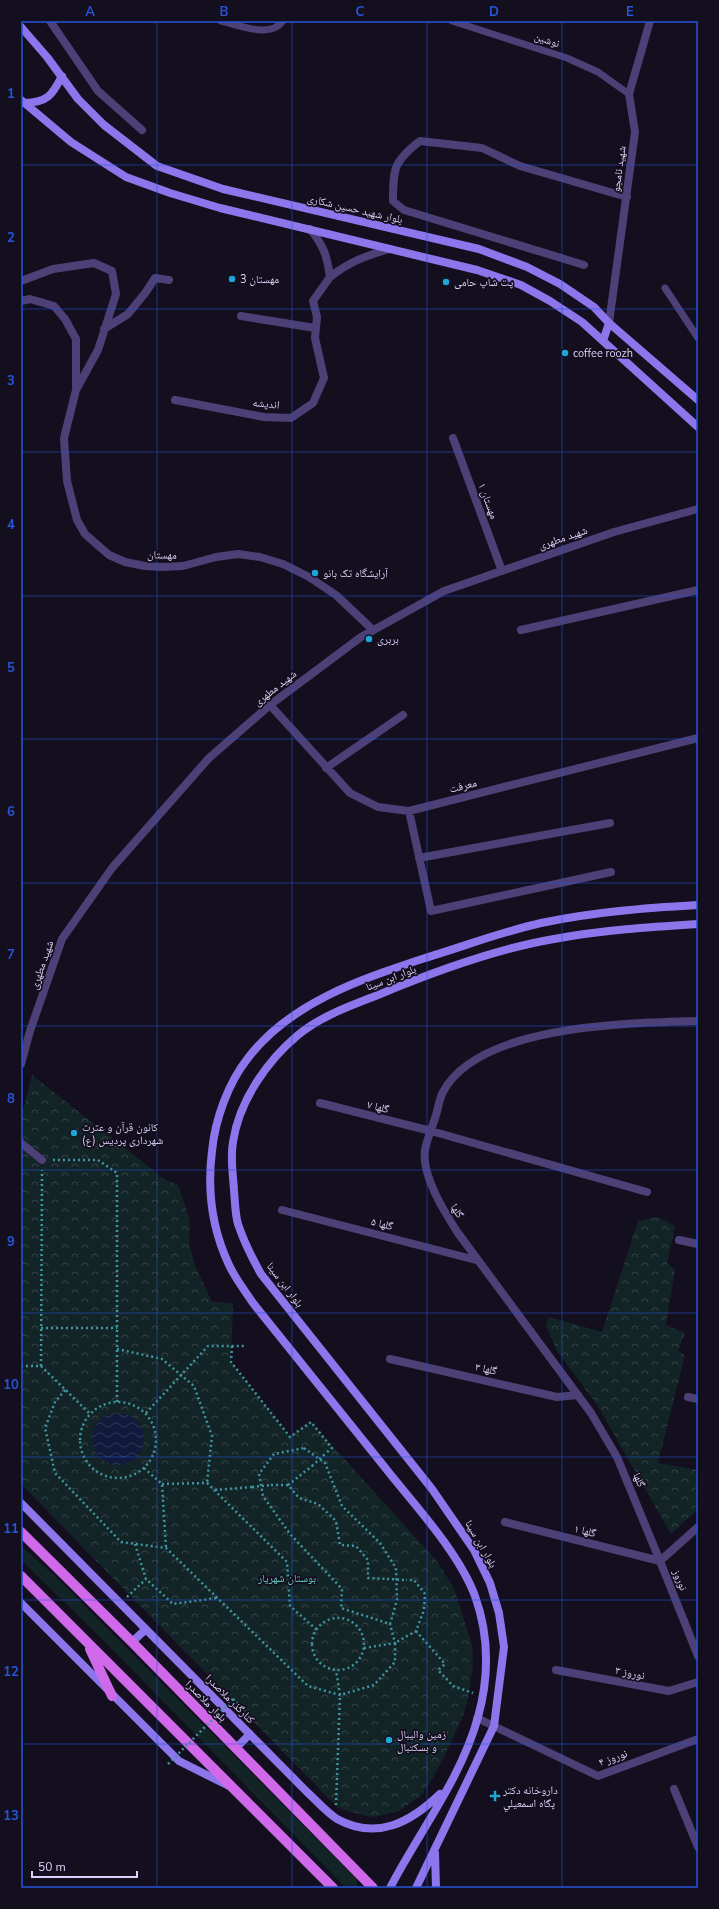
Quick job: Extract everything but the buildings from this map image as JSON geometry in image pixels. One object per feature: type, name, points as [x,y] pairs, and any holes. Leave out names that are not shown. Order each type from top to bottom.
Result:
[{"type":"main road","name":"بلوار شهید حسین شکاری","points":[[21,27],[62,76],[78,99],[104,125],[157,166],[223,189],[479,249],[527,267],[560,284],[594,307],[609,323],[698,400]]},
{"type":"main road","points":[[23,102],[37,102],[49,97],[62,76]]},
{"type":"main road","points":[[23,102],[71,142],[126,177],[170,193],[220,208],[477,270],[521,285],[550,301],[582,322],[698,427]]},
{"type":"main road","points":[[603,341],[609,323]]},
{"type":"main road","name":"بلوار ابن سینا","points":[[390,1888],[447,1786],[469,1743],[483,1696],[486,1666],[486,1641],[482,1617],[464,1572],[430,1523],[253,1303],[229,1266],[220,1243],[210,1196],[210,1171],[214,1131],[233,1084],[248,1058],[263,1041],[290,1018],[316,1001],[390,970],[487,938],[539,924],[619,910],[698,905]]},
{"type":"main road","name":"بلوار ابن سینا","points":[[416,1888],[435,1852],[494,1726],[504,1647],[499,1613],[490,1583],[474,1550],[432,1488],[261,1274],[248,1250],[238,1222],[232,1166],[233,1142],[242,1113],[264,1071],[298,1035],[323,1018],[405,984],[522,946],[552,939],[614,930],[698,924]]},
{"type":"main road","name":"کنارگذر ملاصدرا","points":[[21,1503],[307,1792],[336,1818],[351,1826],[368,1828],[397,1824],[419,1813],[447,1786]]},
{"type":"main road","name":"بلوار ملاصدرا","points":[[21,1532],[132,1642],[373,1888]]},
{"type":"main road","points":[[21,1576],[333,1888]]},
{"type":"main road","points":[[21,1603],[112,1696],[179,1761],[236,1790]]},
{"type":"main road","points":[[132,1642],[146,1629]]},
{"type":"main road","points":[[86,1640],[100,1667],[112,1696]]},
{"type":"main road","points":[[236,1748],[250,1734]]},
{"type":"main road","points":[[435,1852],[436,1888]]},
{"type":"main road","points":[[395,1878],[395,1888]]},
{"type":"street","points":[[50,21],[98,91],[142,130]]},
{"type":"street","name":"شهید نامجو","points":[[609,323],[636,132],[629,94],[650,21]]},
{"type":"street","points":[[584,265],[404,210],[393,201],[393,174],[403,154],[420,141],[482,148],[520,166],[627,197]]},
{"type":"street","points":[[310,229],[321,243],[328,258],[330,277]]},
{"type":"street","name":"اندیشه","points":[[175,400],[264,416],[291,418],[312,403],[324,378],[315,328],[317,318],[313,301],[330,277],[345,265],[364,256],[390,249]]},
{"type":"street","points":[[21,281],[54,269],[94,263],[112,271],[116,294],[98,350],[76,390]]},
{"type":"street","points":[[104,329],[128,314],[146,292],[155,278],[169,280]]},
{"type":"street","points":[[21,301],[30,299],[54,306],[65,318],[76,339],[76,390]]},
{"type":"street","points":[[241,316],[315,328]]},
{"type":"street","name":"مهستان","points":[[76,390],[64,438],[67,481],[77,520],[85,534],[108,555],[125,562],[162,567],[183,566],[216,557],[238,554],[260,557],[282,564],[309,577],[336,595],[373,630]]},
{"type":"street","name":"مهستان ۱","points":[[454,438],[502,571]]},
{"type":"street","name":"شهید مطهری","points":[[21,1064],[30,1032],[62,939],[112,868],[209,758],[270,705],[361,637],[444,591],[614,532],[698,509]]},
{"type":"street","points":[[521,630],[698,590]]},
{"type":"street","name":"معرفت","points":[[270,705],[350,793],[378,807],[409,811],[698,738]]},
{"type":"street","points":[[326,768],[403,715]]},
{"type":"street","points":[[409,811],[431,911],[612,872]]},
{"type":"street","points":[[419,858],[610,823]]},
{"type":"street","name":"گلها","points":[[660,1561],[617,1457],[591,1413],[476,1260],[441,1206],[428,1178],[424,1151],[443,1092],[460,1072],[478,1058],[522,1040],[560,1031],[616,1025],[698,1021]]},
{"type":"street","points":[[21,1036],[30,1032]]},
{"type":"street","name":"گلها ۷","points":[[320,1103],[431,1131],[647,1192]]},
{"type":"street","points":[[21,1143],[42,1160]]},
{"type":"street","name":"گلها ۵","points":[[282,1210],[476,1260]]},
{"type":"street","points":[[679,1240],[698,1244]]},
{"type":"street","name":"گلها ۳","points":[[390,1359],[557,1397],[578,1395]]},
{"type":"street","points":[[688,1397],[698,1399]]},
{"type":"street","name":"گلها ۱","points":[[505,1522],[660,1561]]},
{"type":"street","name":"نوروز","points":[[698,1527],[660,1561],[698,1656]]},
{"type":"street","name":"نوروز ۳","points":[[556,1670],[668,1692],[698,1682]]},
{"type":"street","name":"نوروز ۴","points":[[477,1718],[598,1776],[698,1739]]},
{"type":"street","points":[[674,1789],[698,1847]]},
{"type":"lane","points":[[221,21],[270,30],[279,27],[283,21]]},
{"type":"lane","name":"نوشین","points":[[452,21],[567,58],[598,72],[629,94]]},
{"type":"lane","points":[[665,288],[698,338]]},
{"type":"path","points":[[90,1414],[41,1366],[42,1160],[98,1160],[117,1173],[117,1402]]},
{"type":"path","points":[[41,1328],[117,1328]]},
{"type":"path","points":[[146,1413],[208,1346],[245,1346]]},
{"type":"path","points":[[214,1490],[288,1485],[332,1448],[311,1422],[290,1437],[231,1362],[232,1346]]},
{"type":"path","points":[[117,1349],[162,1359],[194,1386],[212,1436],[207,1483]]},
{"type":"path","points":[[21,1366],[41,1366]]},
{"type":"path","points":[[65,1390],[55,1402],[45,1428],[55,1473],[121,1542],[166,1548],[308,1686],[340,1695],[374,1685],[395,1662],[395,1643],[390,1624],[397,1600],[396,1568],[380,1543],[342,1506],[325,1463],[304,1448],[274,1454],[259,1474],[263,1496],[290,1534],[342,1590],[341,1608],[390,1624]]},
{"type":"path","points":[[123,1401],[135,1405],[146,1413],[155,1429],[156,1447],[152,1459],[144,1468],[134,1475],[122,1478],[110,1478],[98,1473],[89,1465],[82,1454],[79,1441],[81,1428],[90,1414],[97,1407],[110,1402],[117,1402],[123,1401]]},
{"type":"path","points":[[144,1468],[162,1484],[207,1483],[287,1562],[290,1606],[317,1630]]},
{"type":"path","points":[[162,1484],[166,1548]]},
{"type":"path","points":[[288,1485],[298,1498],[318,1504],[336,1521],[340,1545],[356,1546],[368,1560],[368,1578],[414,1580],[425,1594],[424,1610],[416,1631],[395,1643],[364,1648]]},
{"type":"path","points":[[135,1544],[146,1579],[173,1604],[217,1598]]},
{"type":"path","points":[[121,1603],[146,1579]]},
{"type":"path","points":[[334,1619],[342,1619],[351,1622],[358,1627],[362,1635],[364,1648],[359,1660],[352,1666],[336,1670],[325,1666],[316,1658],[313,1650],[313,1642],[317,1630],[325,1622],[334,1619]]},
{"type":"path","points":[[416,1631],[445,1664],[438,1670],[453,1686],[483,1696]]},
{"type":"path","points":[[336,1670],[340,1695],[336,1818]]},
{"type":"path","points":[[168,1764],[233,1699],[250,1715]]},
{"type":"green space","name":"بوستان شهریار","points":[[32,1075],[164,1179],[178,1185],[190,1220],[189,1243],[195,1266],[212,1302],[233,1303],[231,1362],[290,1437],[310,1421],[436,1560],[454,1588],[472,1645],[473,1665],[467,1704],[442,1761],[422,1795],[399,1811],[370,1817],[338,1808],[21,1484],[21,1118]]},
{"type":"green space","points":[[658,1217],[675,1226],[667,1264],[675,1269],[666,1325],[685,1333],[678,1351],[685,1355],[658,1463],[698,1470],[698,1509],[671,1534],[597,1405],[557,1351],[546,1326],[549,1317],[602,1332],[638,1221]]},
{"type":"green space","points":[[21,1546],[54,1575],[357,1879],[357,1888],[346,1888],[100,1637],[21,1560]]},
{"type":"water","points":[[113,1413],[123,1413],[137,1420],[144,1434],[144,1444],[137,1458],[123,1465],[113,1465],[103,1461],[96,1454],[92,1444],[92,1434],[96,1424],[103,1417]]},
{"type":"place","name":"مهستان 3","points":[[232,279]]},
{"type":"place","name":"پت شاپ حامی","points":[[446,282]]},
{"type":"place","name":"coffee roozh","points":[[565,353]]},
{"type":"place","name":"آرایشگاه تک بانو","points":[[315,573]]},
{"type":"place","name":"بربری","points":[[369,639]]},
{"type":"place","name":"کانون قرآن و عترت (ع) شهرداری پردیس","points":[[74,1133]]},
{"type":"place","name":"زمین والیبال و بسکتبال","points":[[389,1740]]},
{"type":"place","name":"داروخانه دكتر پگاه اسمعيلي","points":[[495,1796]]}]
